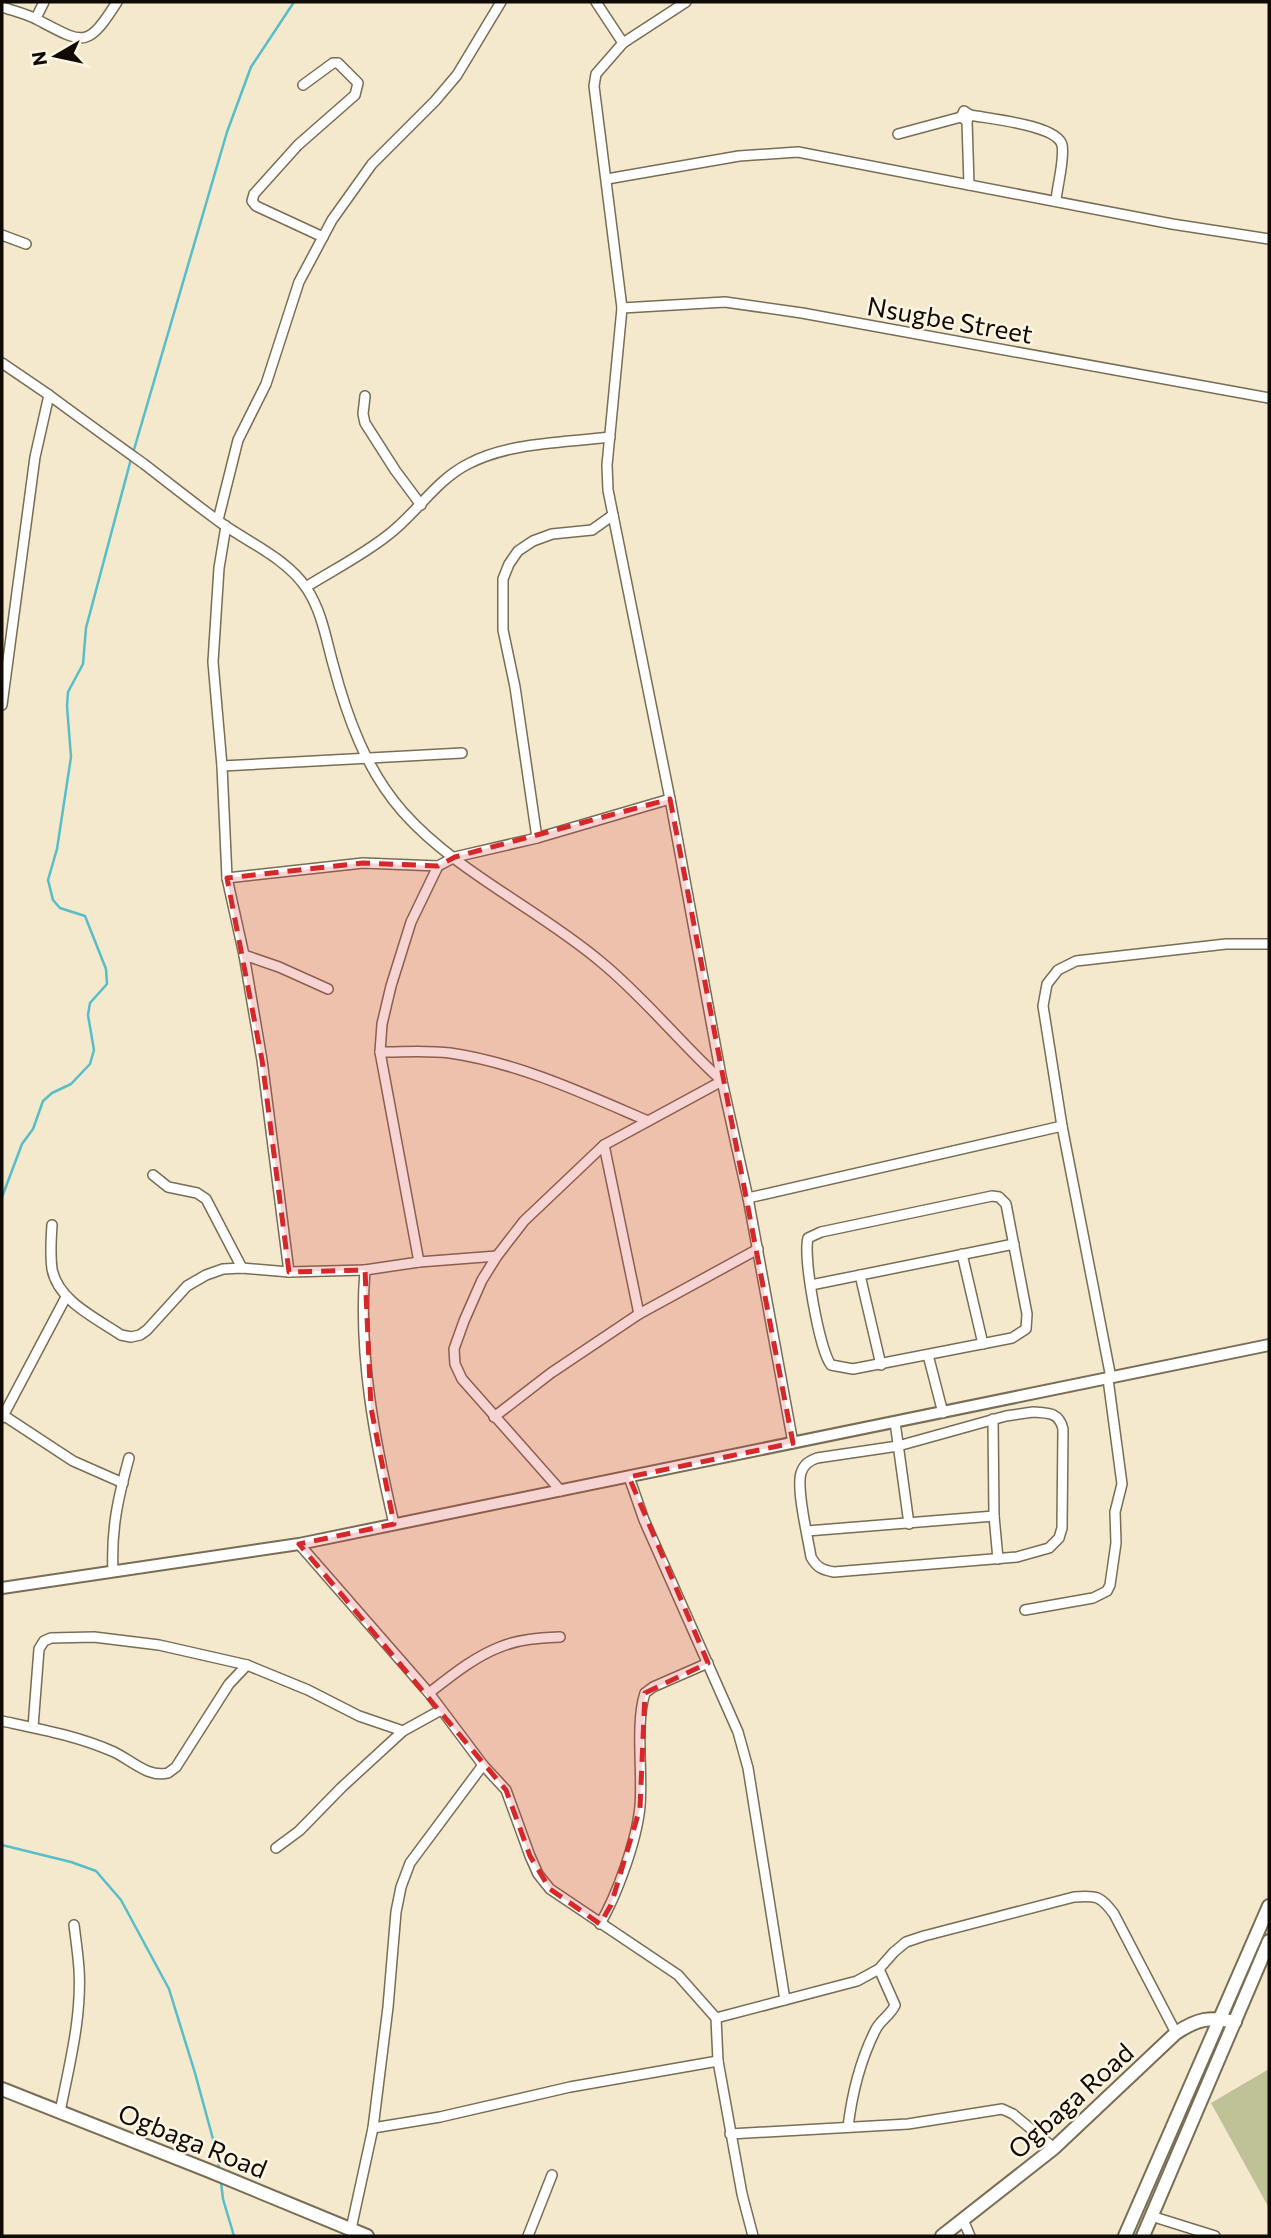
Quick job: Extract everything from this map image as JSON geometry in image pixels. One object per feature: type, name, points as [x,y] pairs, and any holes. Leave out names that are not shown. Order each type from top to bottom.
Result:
[{"type":"main road","points":[[1125,2236],[1269,1906]]},
{"type":"main road","points":[[1143,2236],[1269,1941]]},
{"type":"main road","name":"Ogbaga Road","points":[[942,2236],[964,2222],[1054,2148],[1176,2033],[1198,2020],[1220,2019],[1235,2022]]},
{"type":"main road","name":"Ogbaga Road","points":[[2,2089],[207,2169],[360,2234]]},
{"type":"street","points":[[36,18],[44,2]]},
{"type":"street","points":[[2,6],[36,18],[70,37],[80,38],[96,32],[117,2]]},
{"type":"street","points":[[289,1272],[262,1060],[244,955],[227,878],[222,766],[213,662],[222,523],[238,440],[266,384],[299,282],[332,220],[372,164],[457,75],[501,2]]},
{"type":"street","points":[[596,2],[623,43]]},
{"type":"street","points":[[686,2],[623,43],[596,74],[594,86],[622,308],[607,465],[613,515],[670,799],[722,1081],[758,1249],[793,1443]]},
{"type":"street","points":[[303,85],[333,62],[338,63],[358,83],[358,88],[355,95],[298,145],[252,199],[256,206],[323,237]]},
{"type":"street","points":[[966,118],[969,185]]},
{"type":"street","points":[[898,134],[966,118],[1044,130],[1062,142],[1056,201]]},
{"type":"street","points":[[607,179],[738,156],[798,152],[1172,224],[1269,239]]},
{"type":"street","points":[[2,235],[26,244]]},
{"type":"street","name":"Nsugbe Street","points":[[622,308],[725,302],[802,313],[1269,398]]},
{"type":"street","points":[[2,363],[284,565],[306,587],[324,628],[348,714],[367,759],[386,791],[404,813],[455,857],[600,961],[646,1003],[696,1058],[722,1081]]},
{"type":"street","points":[[2,706],[35,457],[49,395]]},
{"type":"street","points":[[365,396],[365,423],[394,470],[421,505]]},
{"type":"street","points":[[306,587],[388,535],[447,478],[467,464],[496,452],[610,437]]},
{"type":"street","points":[[537,838],[515,687],[503,630],[503,579],[518,551],[533,541],[552,534],[592,530],[613,515]]},
{"type":"street","points":[[222,766],[462,752]]},
{"type":"street","points":[[227,878],[363,863],[438,866],[455,857],[537,838],[670,799]]},
{"type":"street","points":[[419,1262],[380,1052],[382,1024],[391,986],[411,922],[438,866]]},
{"type":"street","points":[[1025,1610],[1093,1598],[1107,1591],[1116,1543],[1115,1512],[1122,1484],[1109,1379],[1062,1126],[1043,1006],[1047,984],[1058,970],[1076,961],[1226,944],[1269,944]]},
{"type":"street","points":[[244,955],[328,989]]},
{"type":"street","points":[[380,1052],[420,1051],[477,1058],[527,1072],[648,1121]]},
{"type":"street","points":[[561,1491],[462,1379],[455,1364],[454,1349],[468,1310],[497,1256],[524,1222],[604,1146],[722,1081]]},
{"type":"street","points":[[748,1198],[1062,1126]]},
{"type":"street","points":[[604,1146],[639,1314]]},
{"type":"street","points":[[153,1175],[168,1187],[197,1193],[206,1199],[242,1268]]},
{"type":"street","points":[[983,1197],[999,1197],[1004,1200],[1028,1322],[1022,1334],[853,1369],[831,1365],[822,1345],[811,1284],[806,1246],[808,1238],[813,1234],[983,1197]]},
{"type":"street","points":[[52,1225],[52,1270],[66,1297],[121,1335],[131,1338],[147,1330],[187,1286],[214,1272],[242,1268],[289,1272],[365,1270],[419,1262],[497,1256]]},
{"type":"street","points":[[811,1284],[1014,1244]]},
{"type":"street","points":[[494,1417],[551,1373],[639,1314],[758,1249]]},
{"type":"street","points":[[962,1254],[983,1344]]},
{"type":"street","points":[[365,1270],[362,1297],[370,1397],[377,1454],[394,1524]]},
{"type":"street","points":[[860,1275],[881,1364]]},
{"type":"street","points":[[66,1297],[2,1417],[66,1457],[122,1483]]},
{"type":"street","points":[[2,1588],[299,1544],[1269,1345]]},
{"type":"street","points":[[928,1355],[943,1413]]},
{"type":"street","points":[[1032,1412],[1052,1413],[1062,1422],[1062,1528],[1059,1538],[1049,1548],[1017,1557],[834,1572],[822,1570],[815,1565],[811,1558],[800,1483],[803,1468],[808,1462],[817,1458],[898,1446],[993,1419],[1032,1412]]},
{"type":"street","points":[[993,1419],[994,1516],[998,1559]]},
{"type":"street","points":[[895,1422],[909,1524]]},
{"type":"street","points":[[113,1571],[112,1540],[122,1483],[130,1458]]},
{"type":"street","points":[[629,1477],[643,1520],[738,1732],[748,1768],[785,2000]]},
{"type":"street","points":[[807,1531],[994,1516]]},
{"type":"street","points":[[299,1544],[429,1692],[483,1765],[506,1790],[538,1874],[550,1889],[678,1975],[716,2018],[718,2061],[730,2134],[753,2236]]},
{"type":"street","points":[[33,1727],[39,1649],[44,1641],[51,1637],[94,1637],[159,1645],[247,1665],[308,1690],[359,1716],[403,1731]]},
{"type":"street","points":[[429,1692],[462,1668],[499,1647],[528,1639],[560,1637]]},
{"type":"street","points":[[600,1924],[611,1905],[640,1808],[642,1702],[645,1693],[708,1663]]},
{"type":"street","points":[[2,1721],[83,1740],[116,1753],[153,1774],[168,1773],[176,1767],[229,1684],[247,1665]]},
{"type":"street","points":[[276,1848],[299,1831],[403,1731],[441,1710]]},
{"type":"street","points":[[360,2234],[401,1887],[410,1863],[483,1765]]},
{"type":"street","points":[[716,2018],[857,1981],[879,1969],[906,1942],[923,1936],[1091,1895],[1104,1901],[1114,1914],[1176,2033]]},
{"type":"street","points":[[60,2112],[79,1997],[74,1925]]},
{"type":"street","points":[[848,2127],[851,2099],[875,2031],[895,2006],[879,1969]]},
{"type":"street","points":[[373,2128],[440,2117],[570,2087],[718,2061]]},
{"type":"street","points":[[730,2134],[908,2124],[1002,2109],[1013,2114],[1054,2148]]},
{"type":"street","points":[[528,2236],[552,2175]]},
{"type":"street","points":[[1151,2216],[1214,2236]]},
{"type":"street","points":[[964,2222],[970,2236]]},
{"type":"highlighted area","points":[[670,799],[793,1443],[629,1477],[708,1663],[645,1693],[640,1808],[611,1905],[600,1924],[550,1889],[530,1856],[506,1790],[299,1544],[394,1524],[371,1408],[365,1270],[289,1272],[262,1060],[227,878],[363,863],[438,866],[455,857]]},
{"type":"green space","points":[[1269,2069],[1269,2208],[1211,2103]]},
{"type":"waterway","points":[[133,453],[227,132],[251,67],[294,2]]},
{"type":"waterway","points":[[2,1197],[22,1144],[33,1129],[43,1101],[52,1093],[71,1084],[90,1064],[94,1050],[88,1015],[90,1003],[107,984],[106,969],[85,916],[60,908],[53,900],[48,880],[57,849],[71,757],[68,692],[83,664],[86,628],[131,459]]},
{"type":"waterway","points":[[2,1845],[96,1871],[121,1900],[169,1989],[195,2073],[219,2168]]},
{"type":"waterway","points":[[221,2182],[234,2236]]}]
